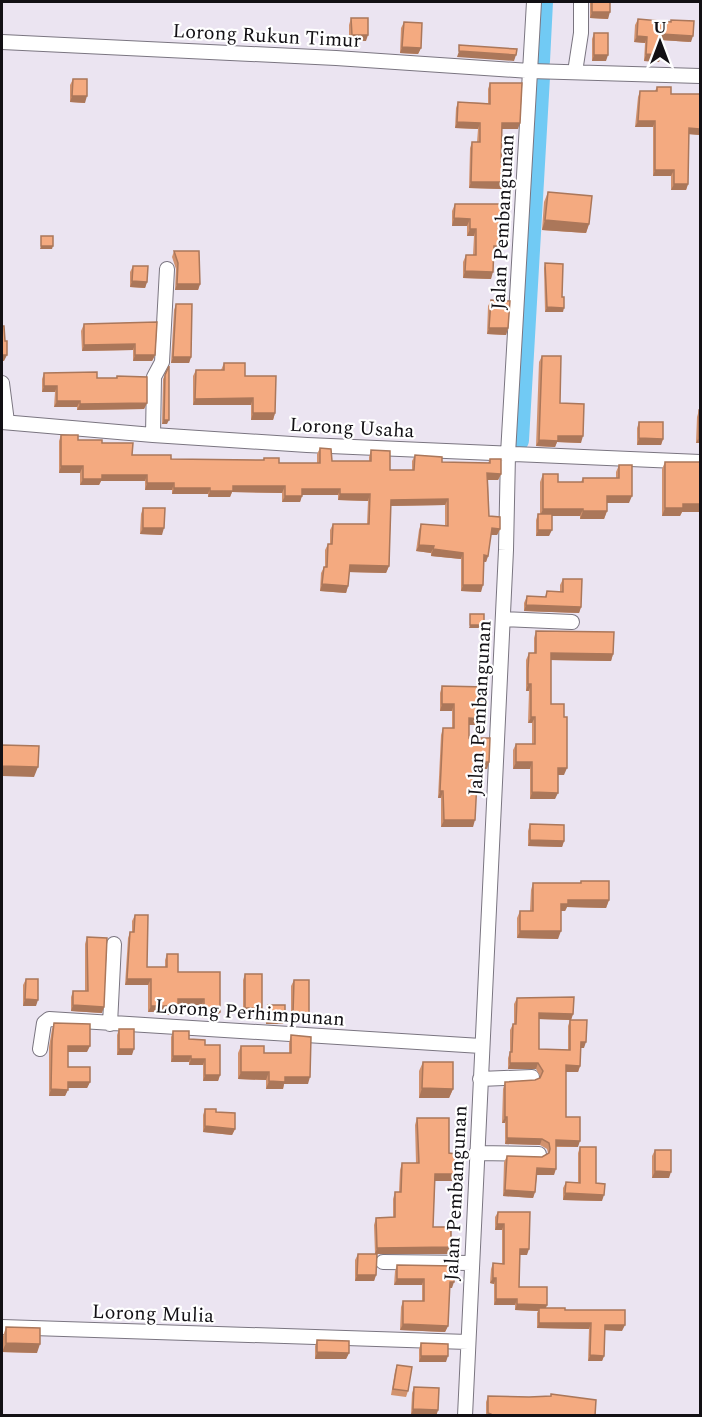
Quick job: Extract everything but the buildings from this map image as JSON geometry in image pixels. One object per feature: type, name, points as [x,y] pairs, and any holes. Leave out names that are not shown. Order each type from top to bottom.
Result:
[{"type":"street","name":"Jalan Pembangunan","points":[[465,1416],[503,619],[508,454],[534,2]]},
{"type":"street","points":[[575,72],[581,33],[581,2]]},
{"type":"street","name":"Lorong Rukun Timur","points":[[2,42],[336,58],[530,71],[700,76]]},
{"type":"street","points":[[153,435],[153,376],[162,362],[167,269]]},
{"type":"street","points":[[2,383],[4,422]]},
{"type":"street","name":"Lorong Usaha","points":[[4,422],[153,435],[311,445],[700,462]]},
{"type":"street","points":[[503,619],[572,622]]},
{"type":"street","points":[[110,1024],[114,944]]},
{"type":"street","name":"Lorong Perhimpunan","points":[[40,1049],[46,1020],[481,1046]]},
{"type":"street","points":[[480,1079],[532,1077]]},
{"type":"street","points":[[476,1153],[539,1154]]},
{"type":"street","points":[[383,1262],[472,1263]]},
{"type":"street","name":"Lorong Mulia","points":[[2,1327],[468,1342]]},
{"type":"waterway","points":[[538,61],[541,2]]},
{"type":"waterway","points":[[517,440],[538,77]]}]
